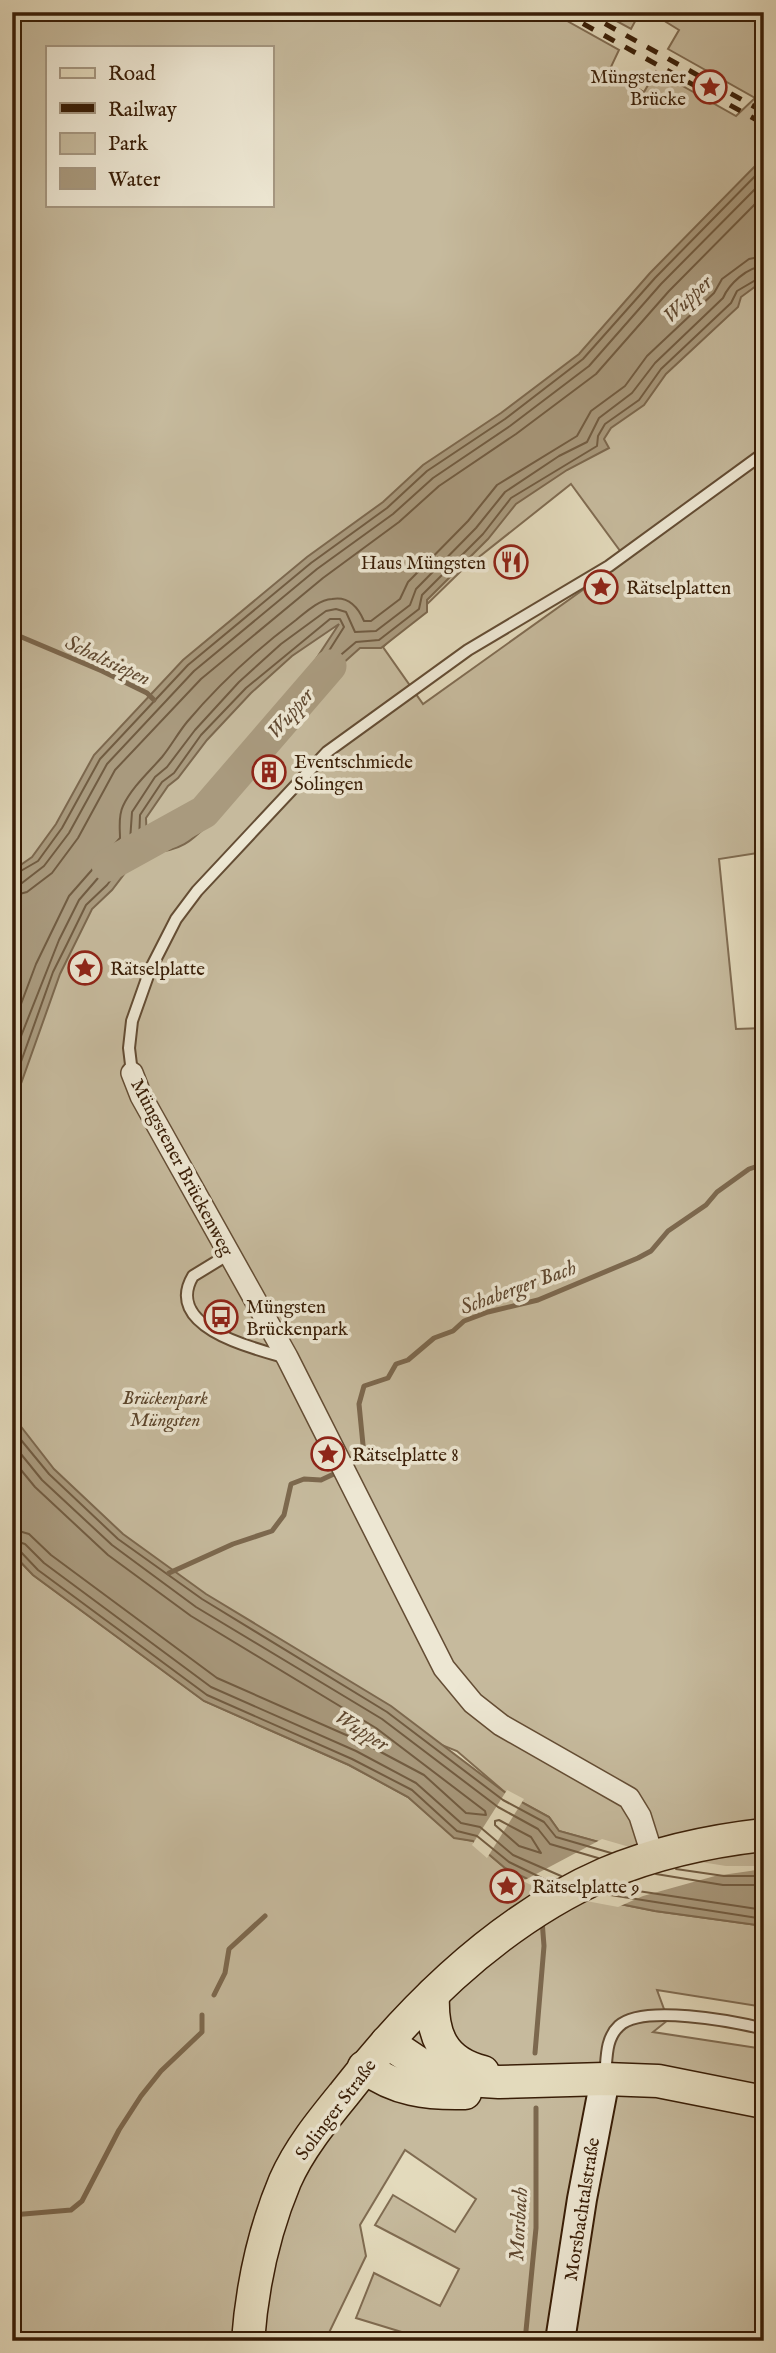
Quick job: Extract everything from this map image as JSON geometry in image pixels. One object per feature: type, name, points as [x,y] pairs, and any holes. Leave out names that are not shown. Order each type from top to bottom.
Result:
[{"type":"main road","name":"Solinger Straße","points":[[248,2341],[257,2273],[286,2180],[314,2131],[364,2067],[433,1994],[490,1944],[563,1895],[607,1874],[653,1857],[695,1846],[764,1835]]},
{"type":"main road","points":[[433,1994],[432,2018],[442,2049],[448,2056],[471,2069],[505,2081]]},
{"type":"main road","points":[[387,2042],[432,2072],[451,2079],[658,2081],[764,2102]]},
{"type":"main road","points":[[364,2067],[385,2082],[414,2091],[480,2093],[505,2081]]},
{"type":"main road","name":"Morsbachtalstraße","points":[[560,2341],[582,2199],[605,2079]]},
{"type":"street","name":"Müngstener Brückenweg","points":[[132,1073],[141,1096],[288,1357],[431,1646],[458,1687],[501,1725],[629,1798],[640,1816],[653,1857]]},
{"type":"lane","name":"Müngstener Brückenweg","points":[[132,1073],[129,1048],[132,1021],[150,970],[176,919],[197,891],[327,752],[468,650],[609,566],[764,453]]},
{"type":"lane","points":[[229,1254],[193,1276],[187,1296],[191,1313],[217,1333],[288,1357]]},
{"type":"lane","points":[[605,2079],[608,2045],[613,2033],[634,2017],[667,2016],[743,2023],[764,2029]]},
{"type":"green space","name":"Brückenpark Müngsten","points":[[12,12],[551,12],[619,50],[609,71],[644,92],[656,71],[736,116],[755,98],[668,49],[679,30],[650,12],[764,12],[764,852],[719,859],[736,1029],[764,1028],[764,1869],[725,1870],[656,1858],[559,1831],[549,1817],[507,1794],[457,1751],[347,1707],[12,1465]],"holes":[[[571,484],[626,559],[423,704],[383,647],[460,572]]]},
{"type":"green space","points":[[600,12],[640,12],[631,29]]},
{"type":"green space","points":[[12,1553],[33,1575],[204,1701],[349,1765],[408,1797],[454,1837],[473,1841],[505,1868],[550,1890],[655,1911],[764,1926],[764,2007],[657,1990],[668,2020],[653,2032],[764,2049],[764,2341],[431,2341],[356,2318],[374,2273],[440,2306],[459,2269],[375,2225],[393,2195],[455,2232],[476,2199],[405,2150],[360,2225],[366,2256],[325,2341],[12,2341]]},
{"type":"water","points":[[764,157],[764,280],[741,297],[738,307],[666,374],[644,405],[611,428],[604,439],[609,448],[567,470],[516,504],[488,539],[427,600],[427,612],[381,648],[360,648],[302,700],[293,694],[339,624],[292,656],[251,693],[207,740],[178,778],[168,786],[146,818],[147,844],[112,890],[92,909],[60,974],[12,1109],[12,871],[32,857],[56,824],[94,755],[183,660],[307,557],[383,502],[423,465],[501,413],[579,354],[650,273]]},
{"type":"water","points":[[208,795],[220,813],[190,841],[174,849],[152,852],[153,830]]},
{"type":"water","points":[[12,1415],[54,1469],[123,1534],[206,1594],[391,1706],[507,1794],[549,1817],[559,1831],[656,1858],[725,1870],[764,1869],[764,1926],[655,1911],[550,1890],[505,1868],[473,1841],[454,1838],[408,1797],[349,1765],[204,1701],[33,1575],[12,1553]]},
{"type":"pier","points":[[507,1790],[524,1799],[487,1858],[472,1845]]},
{"type":"pier","points":[[602,1839],[657,1855],[726,1866],[764,1866],[764,1869],[715,1876],[643,1896],[618,1907],[549,1894],[523,1881]]},
{"type":"waterway","name":"Schaltsiepen","points":[[12,633],[102,671],[147,693],[154,700]]},
{"type":"waterway","name":"Wupper","points":[[108,865],[204,812],[330,666]]},
{"type":"waterway","name":"Schaberger Bach","points":[[347,1467],[364,1455],[359,1404],[364,1386],[388,1378],[396,1364],[408,1360],[434,1338],[453,1331],[464,1321],[488,1312],[538,1300],[651,1251],[668,1231],[706,1205],[717,1192],[749,1169],[764,1164]]},
{"type":"waterway","name":"Schaberger Bach","points":[[169,1573],[233,1544],[272,1531],[284,1515],[291,1484],[304,1479],[321,1480],[338,1472]]},
{"type":"waterway","points":[[214,1995],[225,1973],[229,1949],[265,1916]]},
{"type":"waterway","name":"Morsbach","points":[[535,2053],[544,1946],[542,1920]]},
{"type":"waterway","points":[[12,2215],[71,2210],[82,2201],[119,2130],[141,2096],[161,2071],[202,2032],[202,2015]]},
{"type":"waterway","name":"Morsbach","points":[[525,2341],[536,2228],[536,2108]]},
{"type":"railway","points":[[562,12],[764,124]]},
{"type":"railway","points":[[584,12],[764,112]]},
{"type":"place","name":"Müngstener Brücke","points":[[710,87]]},
{"type":"place","name":"Haus Müngsten","points":[[511,562]]},
{"type":"place","name":"Rätselplatten","points":[[601,587]]},
{"type":"place","name":"Eventschmiede Solingen","points":[[269,772]]},
{"type":"place","name":"Rätselplatte","points":[[85,968]]},
{"type":"place","name":"Müngsten Brückenpark","points":[[221,1317]]},
{"type":"place","name":"Rätselplatte 8","points":[[328,1454]]},
{"type":"place","name":"Rätselplatte 9","points":[[507,1886]]}]
